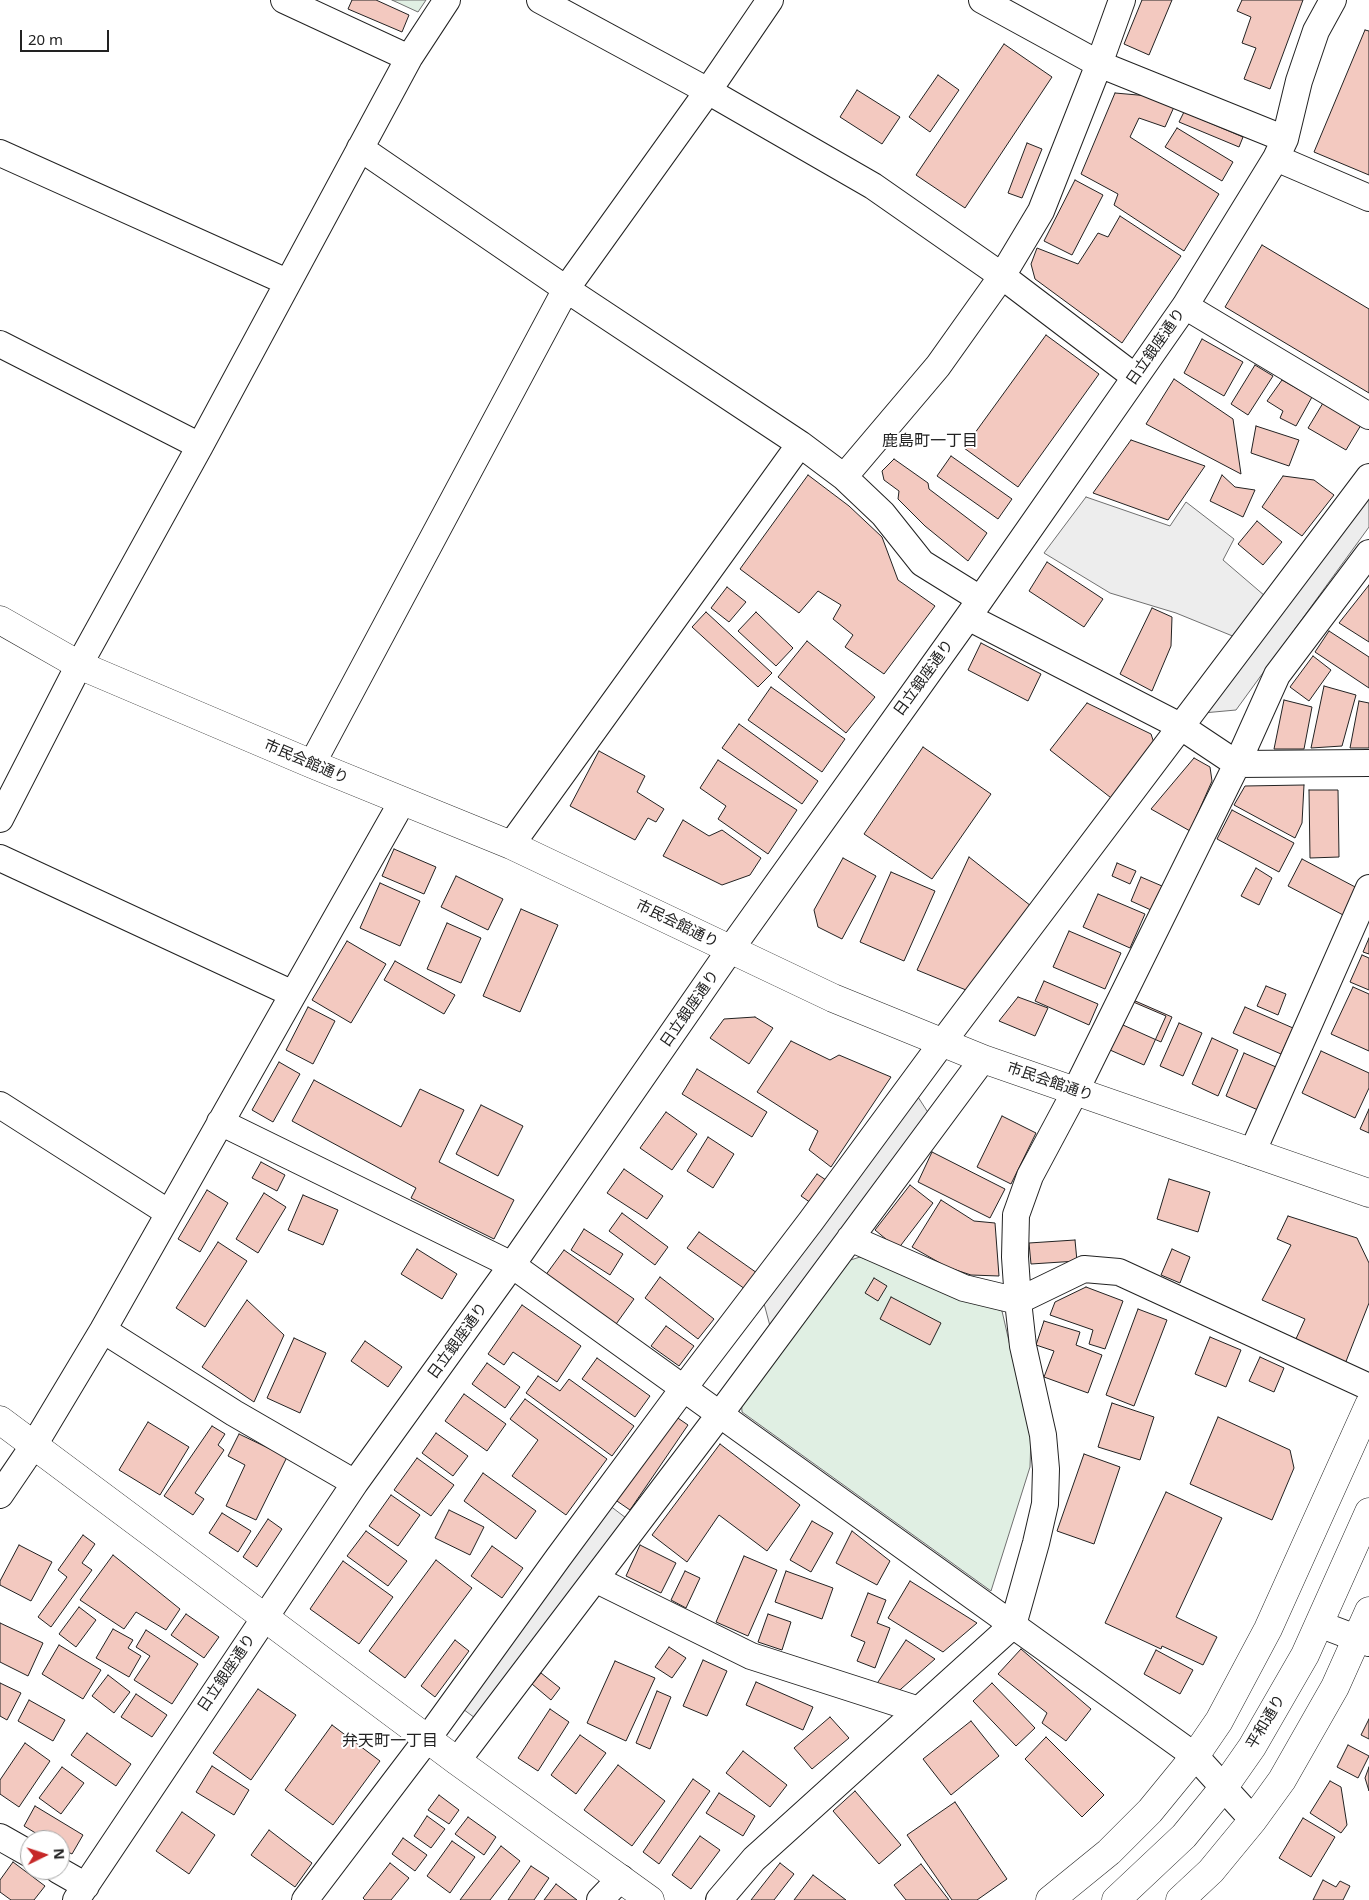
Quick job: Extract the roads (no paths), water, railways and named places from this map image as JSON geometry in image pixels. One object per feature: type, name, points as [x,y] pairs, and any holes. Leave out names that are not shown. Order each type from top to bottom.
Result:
[{"type":"street","points":[[284,0],[409,58]]},
{"type":"street","points":[[0,819],[79,665],[200,446],[409,58],[447,0]]},
{"type":"street","points":[[540,0],[708,91],[873,186],[1002,276],[1135,377]]},
{"type":"street","points":[[312,764],[566,289],[708,91],[770,0]]},
{"type":"street","points":[[982,0],[1099,64],[1280,148],[1369,198]]},
{"type":"street","points":[[844,477],[938,366],[1002,276],[1041,211],[1122,0]]},
{"type":"street","name":"日立銀座通り","points":[[81,1893],[355,1484],[512,1265],[730,950],[974,608],[1185,306],[1280,148],[1299,81],[1316,31],[1333,0]]},
{"type":"street","points":[[360,148],[566,289],[800,444],[844,477],[883,514],[922,563],[974,608],[1180,726],[1238,764],[1369,763]]},
{"type":"street","points":[[0,153],[287,282]]},
{"type":"street","points":[[1185,306],[1369,416]]},
{"type":"street","points":[[0,344],[200,446]]},
{"type":"street","points":[[512,845],[800,444]]},
{"type":"street","points":[[304,1900],[428,1738],[683,1389],[811,1222],[942,1043],[1369,477]]},
{"type":"street","points":[[719,1900],[754,1858],[1013,1625],[1036,1543],[1044,1504],[1046,1469],[1043,1435],[1023,1346],[1014,1257],[1016,1215],[1030,1176],[1076,1090],[1238,764],[1277,675],[1369,553]]},
{"type":"street","name":"市民会館通り","points":[[0,620],[79,665],[402,802],[512,845],[833,998],[984,1059],[1369,1192]]},
{"type":"street","points":[[0,1495],[34,1445],[102,1330],[402,802]]},
{"type":"street","points":[[0,858],[293,994]]},
{"type":"street","points":[[1252,1153],[1369,888]]},
{"type":"street","points":[[457,1761],[720,1414],[984,1059]]},
{"type":"street","points":[[0,1105],[169,1213]]},
{"type":"street","points":[[220,1122],[512,1265],[1195,1756],[1253,1820]]},
{"type":"street","points":[[850,1238],[964,1288],[1018,1301],[1084,1269],[1119,1272],[1369,1387]]},
{"type":"street","points":[[102,1330],[234,1413],[355,1484]]},
{"type":"street","points":[[1050,1900],[1109,1852],[1150,1811],[1195,1756],[1219,1721],[1268,1629],[1369,1405]]},
{"type":"street","points":[[0,1420],[457,1761],[650,1900]]},
{"type":"street","name":"平和通り","points":[[1116,1900],[1184,1836],[1224,1787],[1252,1747],[1305,1656],[1369,1512]]},
{"type":"street","points":[[595,1579],[751,1656],[919,1710]]},
{"type":"street","points":[[1180,1900],[1212,1871],[1282,1780],[1363,1641],[1369,1611]]},
{"type":"street","points":[[1319,1624],[1363,1641]]},
{"type":"street","points":[[0,1836],[20,1848]]},
{"type":"street","points":[[600,1900],[621,1878]]},
{"type":"street","points":[[68,1880],[81,1893]]},
{"type":"district","name":"鹿島町一丁目","points":[[930,441]]},
{"type":"district","name":"弁天町一丁目","points":[[390,1741]]}]
